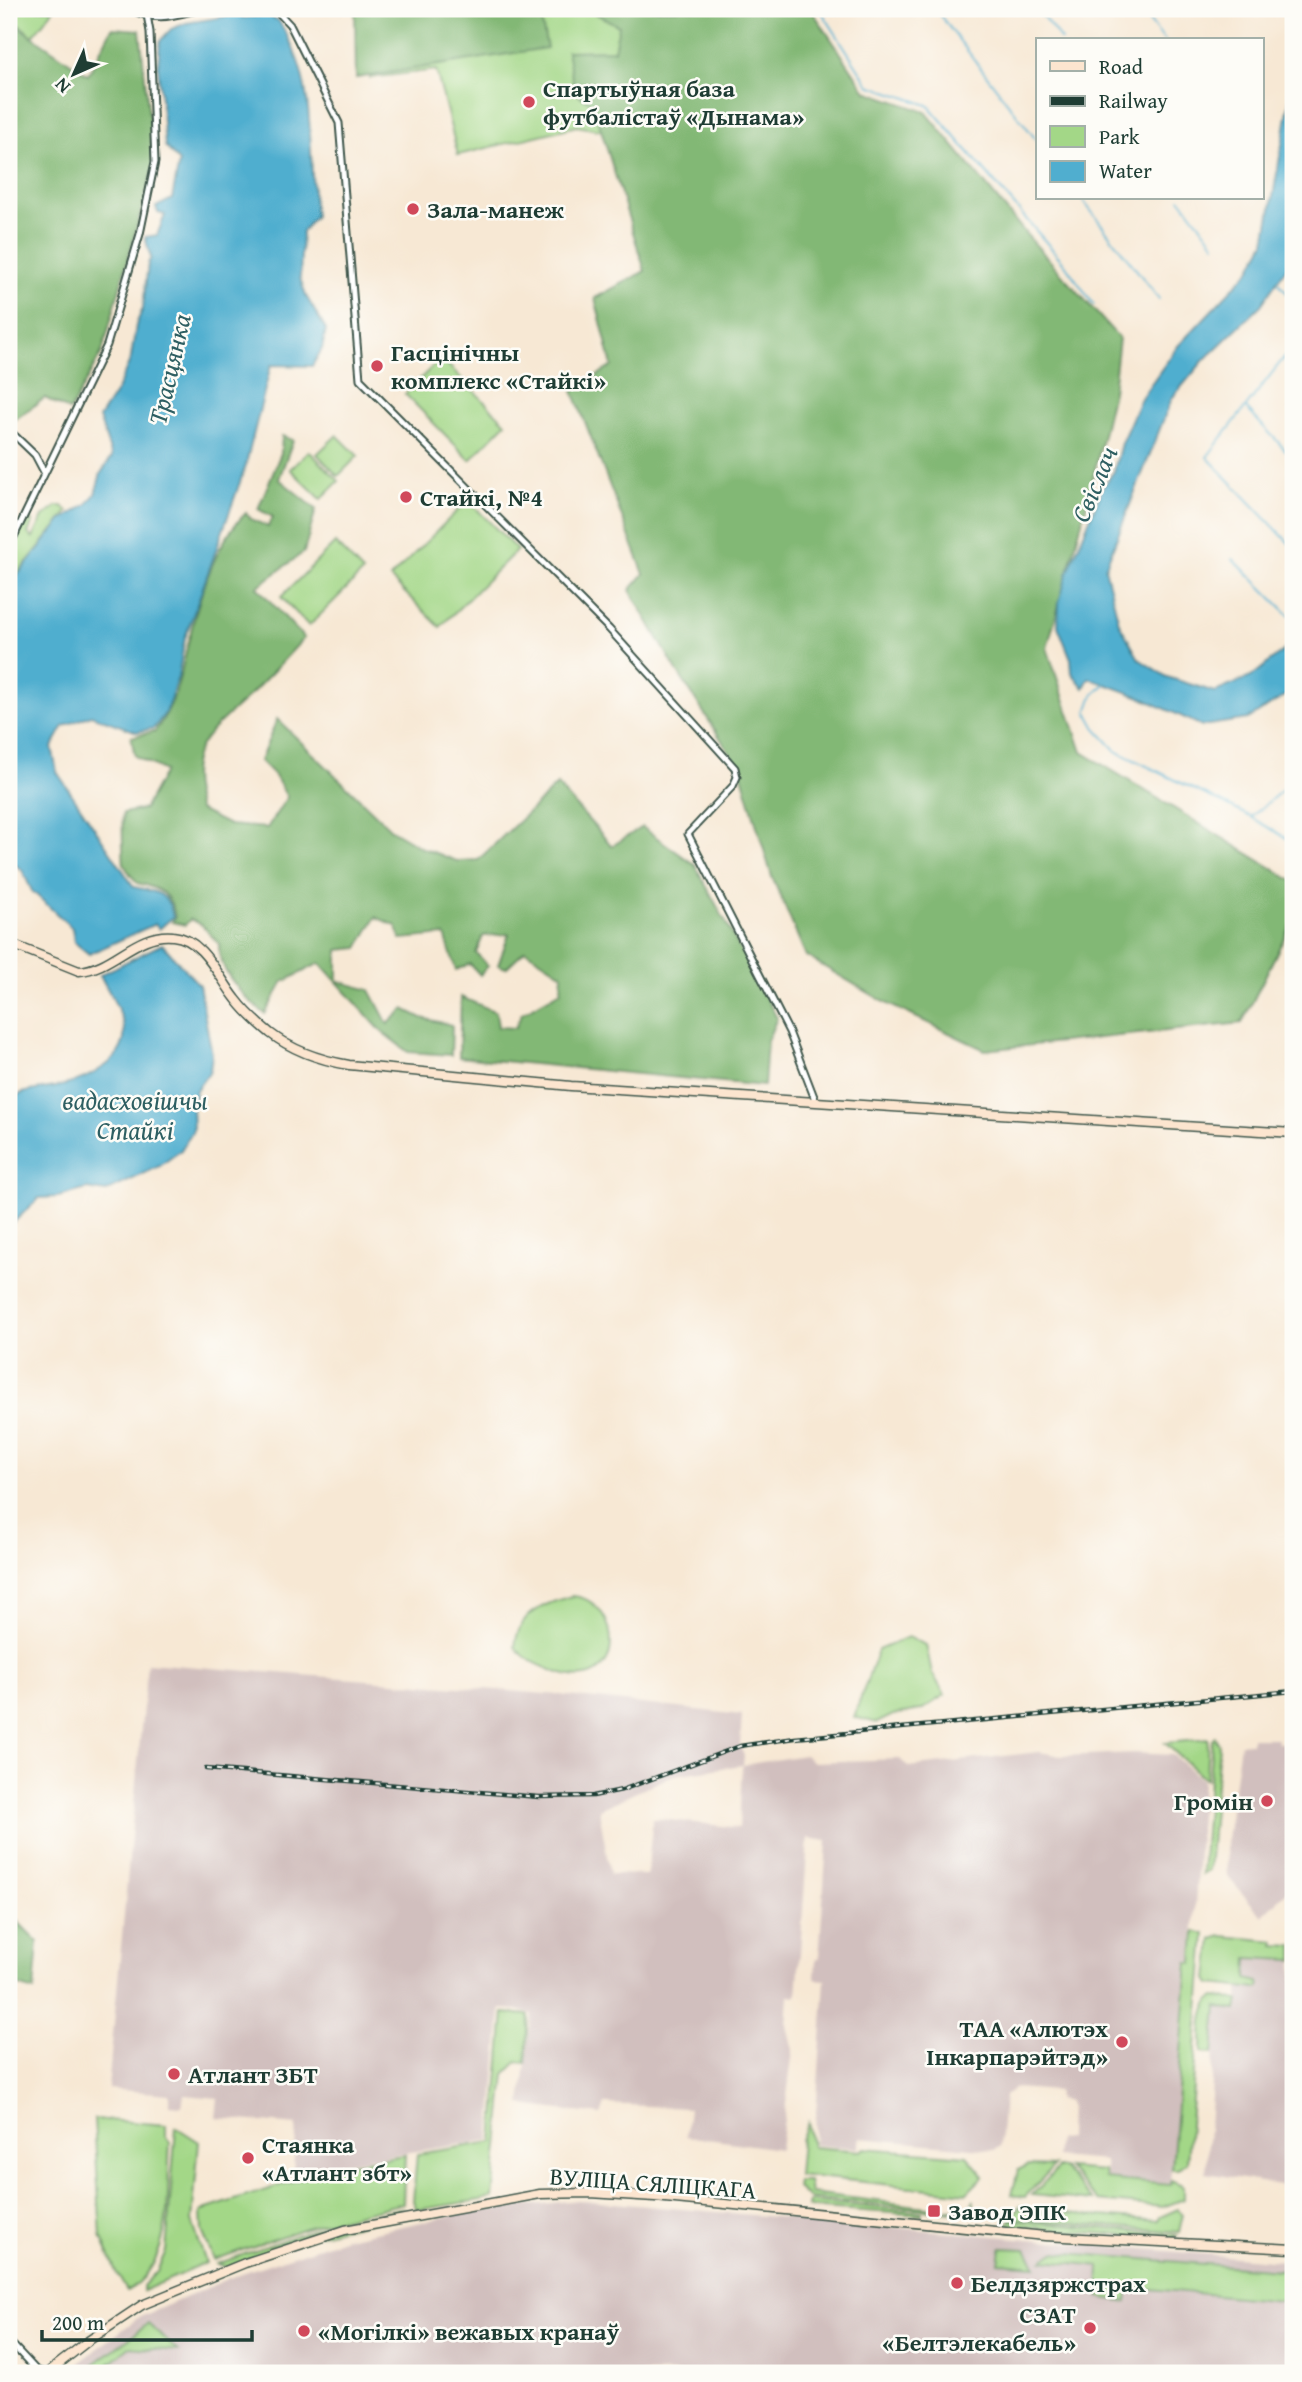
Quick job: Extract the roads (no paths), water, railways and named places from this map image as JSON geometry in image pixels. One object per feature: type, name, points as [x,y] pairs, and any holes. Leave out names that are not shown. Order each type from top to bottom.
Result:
[{"type":"main road","points":[[11,944],[71,969],[91,969],[149,938],[167,935],[187,939],[206,958],[236,999],[271,1034],[297,1050],[340,1063],[571,1086],[1293,1133]]},
{"type":"main road","name":"ВУЛІЦА СЯЛІЦКАГА","points":[[47,2373],[132,2311],[245,2263],[373,2223],[540,2194],[590,2193],[655,2197],[1045,2236],[1293,2249]]},
{"type":"street","points":[[131,9],[149,18],[201,9]]},
{"type":"street","points":[[9,547],[107,345],[150,194],[155,162],[149,18],[146,9]]},
{"type":"street","points":[[271,9],[283,16],[290,25],[339,123],[360,379],[609,628],[735,768],[737,777],[733,786],[688,834],[789,1032],[816,1102]]},
{"type":"street","points":[[9,430],[34,456],[44,472]]},
{"type":"street","points":[[9,955],[11,944]]},
{"type":"street","points":[[9,2341],[36,2370],[47,2373]]},
{"type":"water","name":"Трасцянка","points":[[241,14],[243,18],[265,15],[278,20],[300,67],[309,115],[315,216],[302,232],[300,278],[306,296],[326,330],[322,349],[312,366],[271,365],[245,468],[185,638],[178,677],[166,712],[154,728],[137,732],[91,715],[64,726],[52,747],[57,772],[134,887],[160,894],[168,903],[173,917],[159,929],[155,924],[89,954],[74,942],[72,928],[32,891],[22,870],[9,860],[9,586],[61,521],[87,504],[95,494],[101,473],[112,457],[99,418],[117,390],[131,358],[151,258],[145,237],[157,235],[165,215],[158,213],[156,207],[172,199],[179,162],[165,146],[158,66],[160,41],[171,29],[186,23]]},
{"type":"water","points":[[1293,82],[1293,258],[1261,305],[1204,360],[1172,398],[1105,568],[1119,623],[1139,659],[1167,677],[1215,692],[1251,677],[1293,643],[1293,691],[1248,719],[1202,726],[1140,697],[1089,678],[1084,688],[1072,673],[1071,659],[1058,626],[1059,602],[1067,574],[1103,487],[1114,471],[1121,443],[1141,398],[1178,346],[1250,270],[1265,242]]},
{"type":"water","name":"вадасховішчы Стайкі","points":[[162,944],[199,985],[212,1054],[210,1071],[196,1090],[192,1106],[193,1130],[181,1150],[160,1166],[106,1192],[87,1189],[58,1197],[39,1198],[9,1227],[9,1100],[27,1092],[79,1081],[100,1070],[116,1055],[122,1044],[123,1022],[100,975]]},
{"type":"waterway","points":[[820,9],[869,85],[928,105],[1064,263],[1094,305]]},
{"type":"waterway","points":[[935,9],[1036,139]]},
{"type":"waterway","points":[[1037,9],[1059,38]]},
{"type":"waterway","points":[[1140,9],[1162,38]]},
{"type":"waterway","points":[[1083,200],[1159,299]]},
{"type":"waterway","points":[[1182,200],[1215,244]]},
{"type":"waterway","points":[[1278,283],[1293,299]]},
{"type":"waterway","points":[[1293,346],[1207,457],[1293,547]]},
{"type":"waterway","points":[[1284,359],[1293,368]]},
{"type":"waterway","points":[[1246,408],[1293,458]]},
{"type":"waterway","points":[[1233,559],[1293,619]]},
{"type":"waterway","points":[[1105,684],[1093,695],[1087,712],[1097,730],[1116,751],[1251,817],[1293,842]]},
{"type":"waterway","points":[[1252,816],[1293,781]]},
{"type":"railway","points":[[206,1769],[539,1797],[593,1796],[622,1790],[740,1746],[795,1738],[1293,1691]]},
{"type":"place","name":"Спартыўная база футбалістаў «Дынама»","points":[[529,102]]},
{"type":"place","name":"Зала-манеж","points":[[413,209]]},
{"type":"place","name":"Гасцінічны комплекс «Стайкі»","points":[[377,366]]},
{"type":"place","name":"Стайкі, №4","points":[[406,497]]},
{"type":"place","name":"Громін","points":[[1267,1801]]},
{"type":"place","name":"ТАА «Алютэх Інкарпарэйтэд»","points":[[1122,2042]]},
{"type":"place","name":"Атлант ЗБТ","points":[[174,2074]]},
{"type":"place","name":"Стаянка «Атлант збт»","points":[[248,2158]]},
{"type":"place","name":"Завод ЭПК","points":[[934,2211]]},
{"type":"place","name":"Белдзяржстрах","points":[[957,2283]]},
{"type":"place","name":"СЗАТ «Белтэлекабель»","points":[[1090,2328]]},
{"type":"place","name":"«Могілкі» вежавых кранаў","points":[[304,2331]]},
{"type":"water label","name":"Свіслач","points":[[1094,484]]}]
